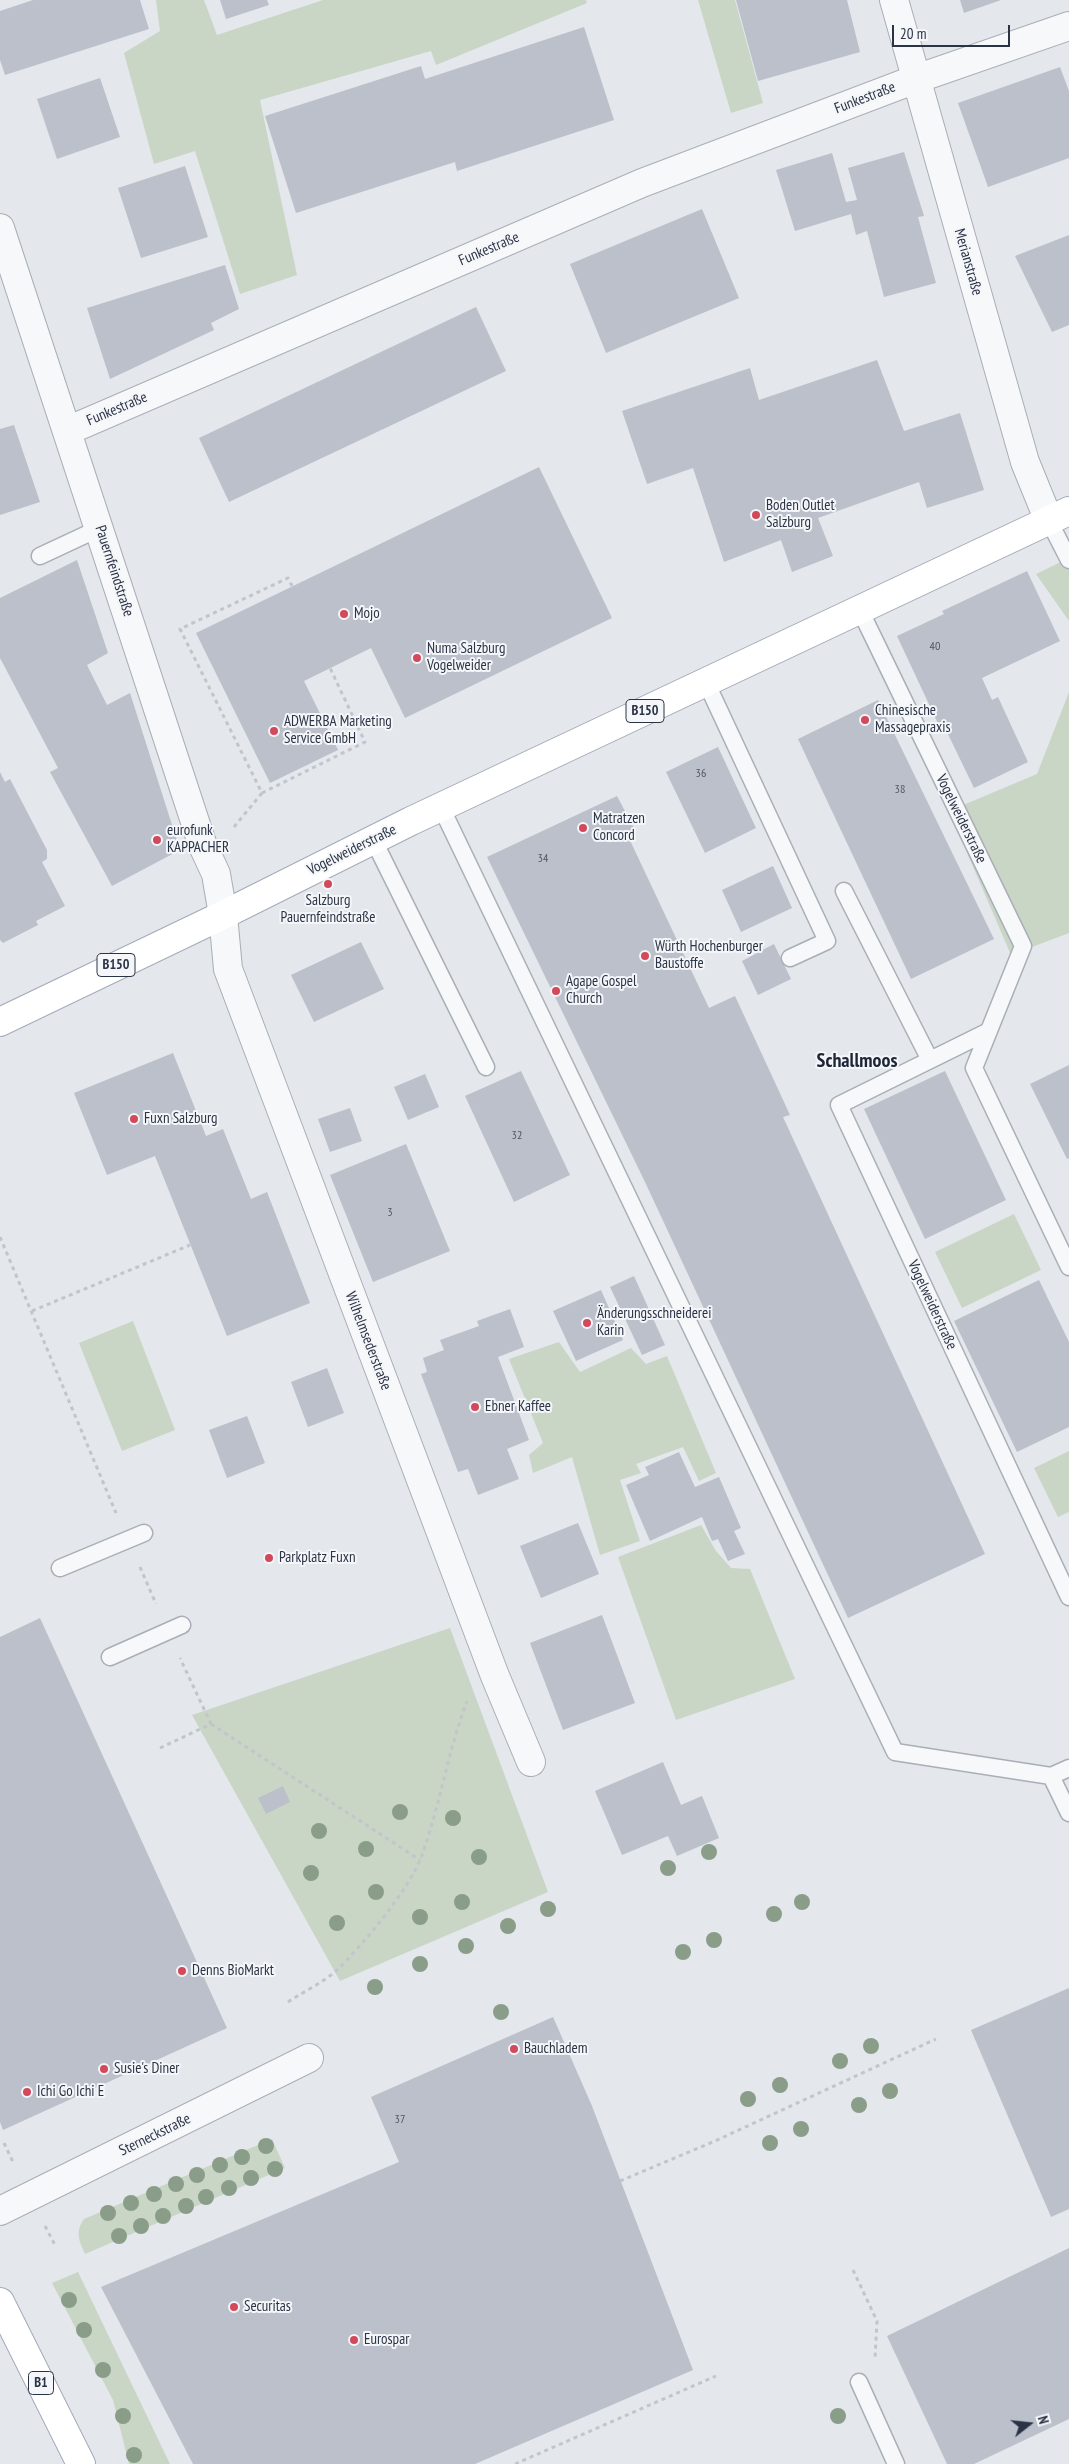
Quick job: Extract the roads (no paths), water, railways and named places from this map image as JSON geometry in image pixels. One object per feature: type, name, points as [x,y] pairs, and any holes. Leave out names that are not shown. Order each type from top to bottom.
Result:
[{"type":"main road","name":"Vogelweiderstraße","points":[[0,1022],[223,915],[373,839],[1059,516]]},
{"type":"main road","name":"B1","points":[[0,2302],[81,2464]]},
{"type":"street","name":"Merianstraße","points":[[894,0],[1025,462],[1059,516]]},
{"type":"street","name":"Funkestraße","points":[[67,431],[642,183],[916,79],[1069,26]]},
{"type":"street","name":"Pauernfeindstraße","points":[[3,245],[100,528],[203,846],[216,874],[223,915]]},
{"type":"street","name":"Wilhelmsederstraße","points":[[223,915],[228,969],[496,1676],[531,1762]]},
{"type":"street","name":"Sterneckstraße","points":[[0,2211],[309,2058]]},
{"type":"lane","points":[[1059,516],[1069,560]]},
{"type":"lane","points":[[40,556],[100,528]]},
{"type":"lane","name":"Vogelweiderstraße","points":[[860,610],[1023,946],[974,1068],[1069,1267]]},
{"type":"lane","points":[[706,682],[827,941],[790,958]]},
{"type":"lane","points":[[441,807],[895,1752],[1051,1776],[1069,1768]]},
{"type":"lane","points":[[373,839],[486,1067]]},
{"type":"lane","points":[[844,891],[930,1060]]},
{"type":"lane","name":"Vogelweiderstraße","points":[[989,1031],[839,1105],[1069,1597]]},
{"type":"lane","points":[[60,1568],[144,1533]]},
{"type":"lane","points":[[110,1657],[175,1628]]},
{"type":"lane","points":[[1051,1776],[1069,1813]]},
{"type":"lane","points":[[859,2382],[896,2464]]},
{"type":"place","name":"Boden Outlet Salzburg","points":[[756,515]]},
{"type":"place","name":"Mojo","points":[[344,614]]},
{"type":"place","name":"Numa Salzburg Vogelweider","points":[[417,658]]},
{"type":"place","name":"Chinesische Massagepraxis","points":[[865,720]]},
{"type":"place","name":"ADWERBA Marketing Service GmbH","points":[[274,731]]},
{"type":"place","name":"Matratzen Concord","points":[[583,828]]},
{"type":"place","name":"eurofunk KAPPACHER","points":[[157,840]]},
{"type":"place","name":"Salzburg Pauernfeindstraße","points":[[328,884]]},
{"type":"place","name":"Würth Hochenburger Baustoffe","points":[[645,956]]},
{"type":"place","name":"Agape Gospel Church","points":[[556,991]]},
{"type":"place","name":"Fuxn Salzburg","points":[[134,1119]]},
{"type":"place","name":"Änderungsschneiderei Karin","points":[[587,1323]]},
{"type":"place","name":"Ebner Kaffee","points":[[475,1407]]},
{"type":"place","name":"Parkplatz Fuxn","points":[[269,1558]]},
{"type":"place","name":"Denns BioMarkt","points":[[182,1971]]},
{"type":"place","name":"Bauchladem","points":[[514,2049]]},
{"type":"place","name":"Susie's Diner","points":[[104,2069]]},
{"type":"place","name":"Ichi Go Ichi E","points":[[27,2092]]},
{"type":"place","name":"Securitas","points":[[234,2307]]},
{"type":"place","name":"Eurospar","points":[[354,2340]]},
{"type":"district","name":"Schallmoos","points":[[857,1061]]}]
